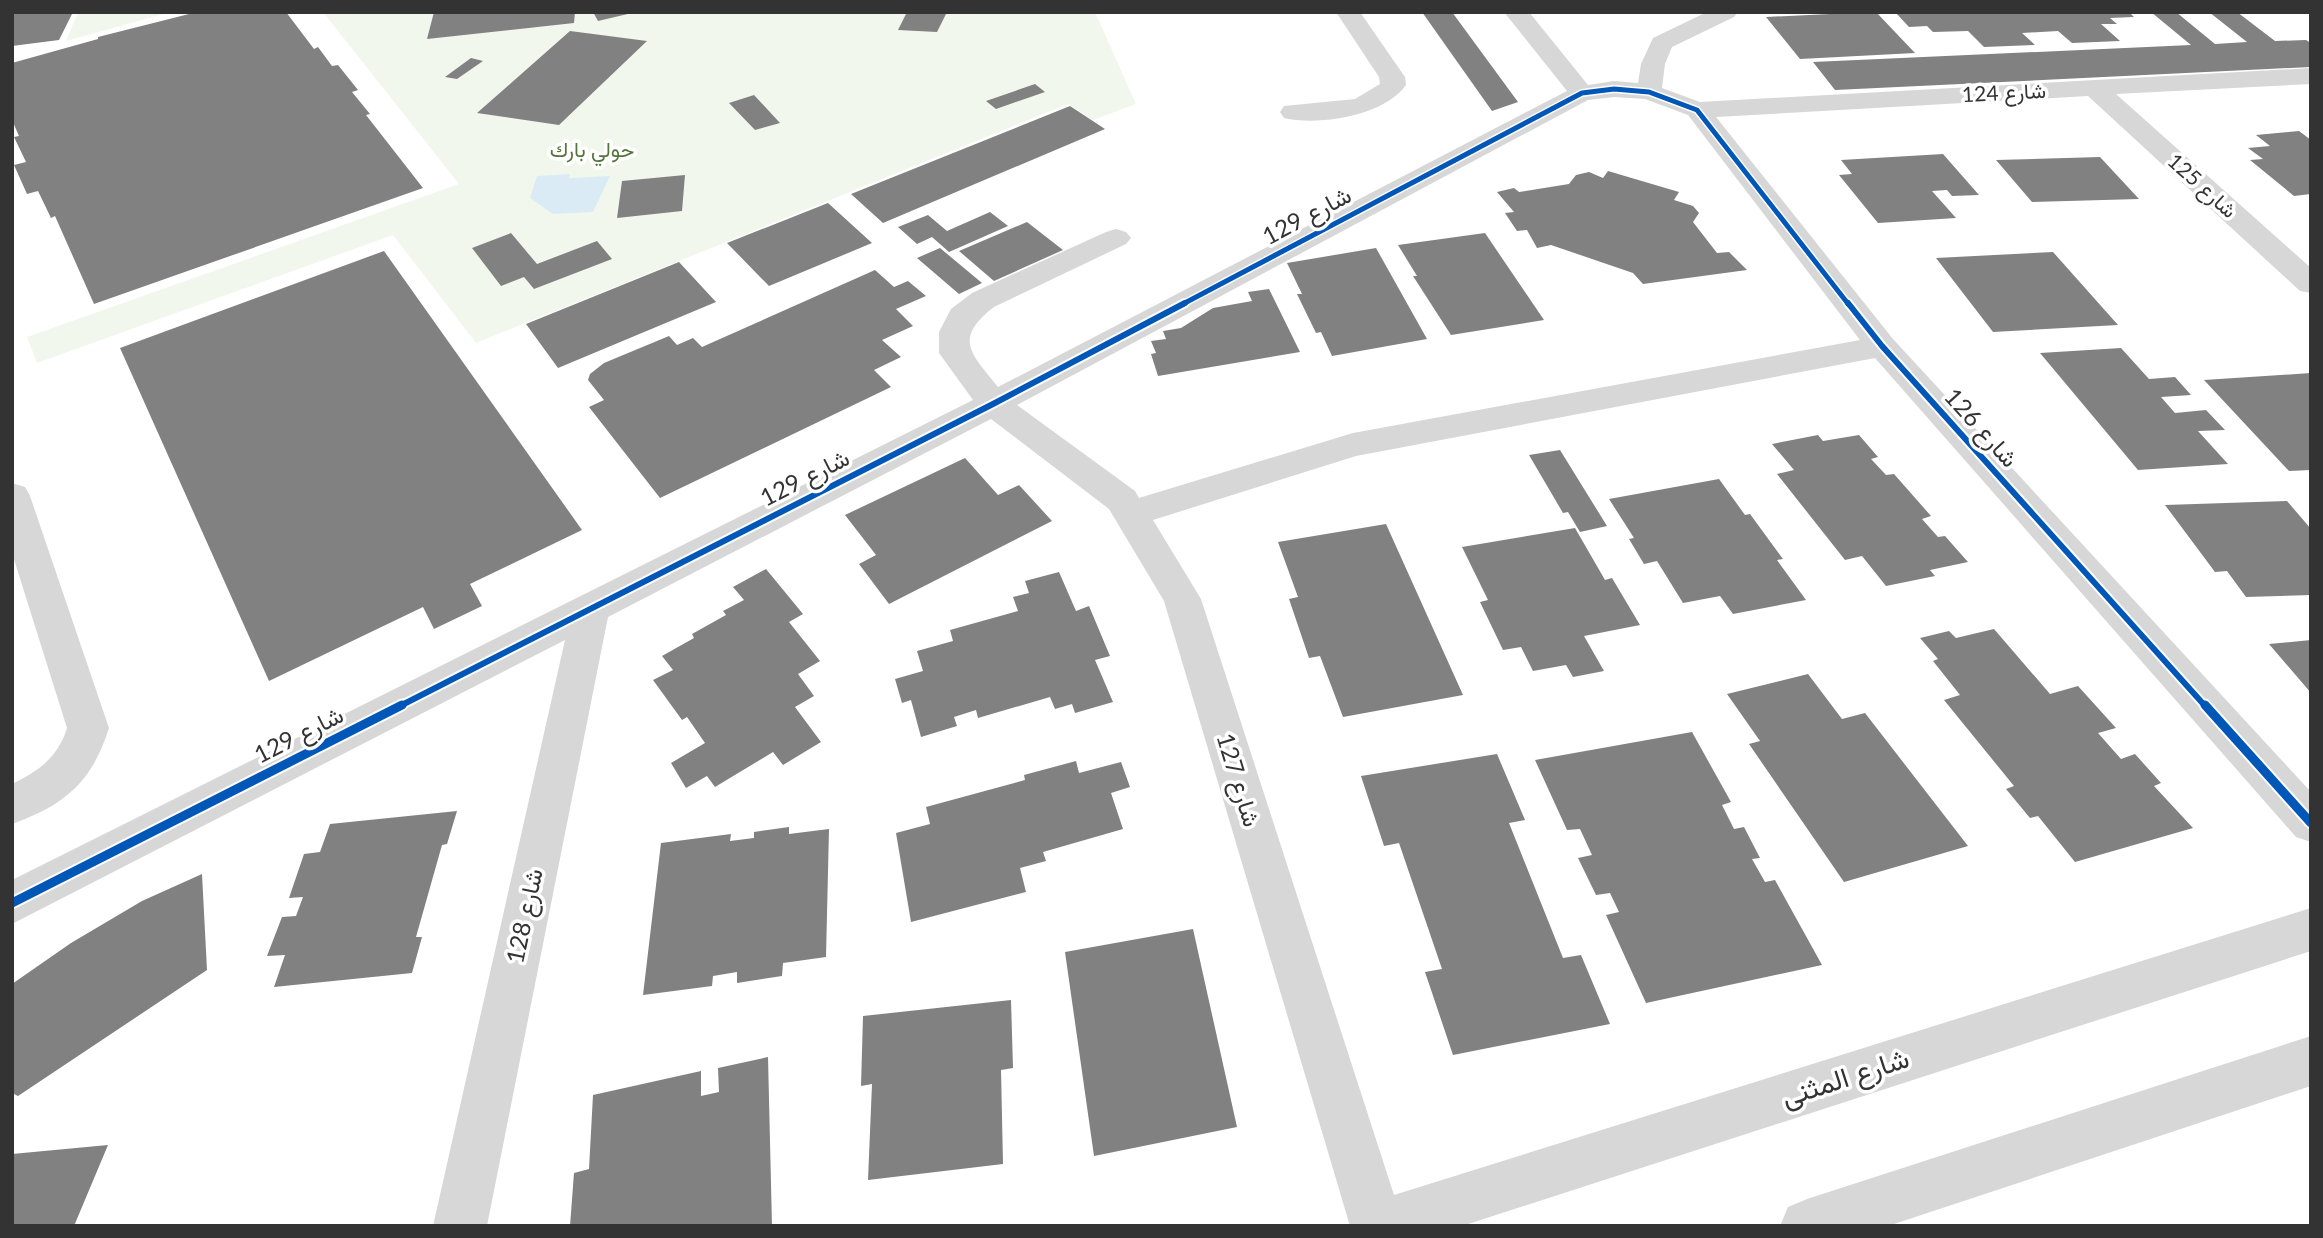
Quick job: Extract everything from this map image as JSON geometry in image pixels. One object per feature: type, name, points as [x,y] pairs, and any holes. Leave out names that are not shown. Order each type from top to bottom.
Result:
[{"type":"street","points":[[1293,112],[1361,106],[1379,100],[1393,85],[1391,77],[1348,12]]},
{"type":"street","points":[[1517,12],[1598,91],[1649,92],[1697,110]]},
{"type":"street","points":[[1649,92],[1653,64],[1662,43],[1726,12]]},
{"type":"street","name":"شارع 124","points":[[1697,110],[2311,76]]},
{"type":"street","name":"شارع 125","points":[[2094,88],[2311,284]]},
{"type":"street","name":"شارع 129","points":[[12,903],[993,404],[1598,91]]},
{"type":"street","name":"شارع 126","points":[[1697,110],[1882,346],[2311,823]]},
{"type":"street","name":"شارع 127","points":[[1116,237],[984,300],[962,316],[955,332],[955,353],[993,404],[1122,500],[1182,599],[1378,1226]]},
{"type":"street","points":[[1130,514],[1353,445],[1882,346]]},
{"type":"street","points":[[12,496],[88,728],[75,763],[56,782],[12,805]]},
{"type":"street","name":"شارع 128","points":[[460,1226],[591,607]]},
{"type":"street","name":"شارع المثنى","points":[[1378,1226],[2311,929]]},
{"type":"street","points":[[1807,1226],[2311,1061]]},
{"type":"green space","points":[[78,12],[171,12],[66,41]]},
{"type":"green space","name":"حولي بارك","points":[[323,12],[1095,12],[1136,104],[1093,120],[1068,104],[476,343],[393,235],[37,363],[27,337],[459,184]]},
{"type":"shaded area","points":[[570,174],[569,178],[610,176],[593,212],[553,214],[530,198],[537,176]]},
{"type":"building","points":[[12,12],[73,12],[59,40],[12,46]]},
{"type":"building","points":[[197,12],[286,12],[314,49],[318,47],[332,66],[338,65],[358,90],[352,92],[370,114],[366,115],[423,188],[94,304],[55,216],[51,218],[38,191],[27,194],[14,165],[26,162],[14,137],[19,136],[12,120],[12,63],[98,37]]},
{"type":"building","points":[[434,12],[575,12],[574,23],[427,39]]},
{"type":"building","points":[[593,12],[631,12],[632,13],[598,21]]},
{"type":"building","points":[[907,12],[947,12],[937,32],[898,30]]},
{"type":"building","points":[[1422,12],[1452,12],[1518,102],[1492,111]]},
{"type":"building","points":[[1876,12],[1915,53],[1800,59],[1766,17]]},
{"type":"building","points":[[1895,12],[2129,12],[2134,17],[2110,18],[2117,24],[2101,24],[2120,41],[2072,43],[2058,31],[2022,33],[2035,45],[1984,47],[1968,31],[1933,32],[1927,26],[1909,27]]},
{"type":"building","points":[[2151,12],[2176,12],[2215,44],[2247,42],[2209,12],[2237,12],[2275,41],[2306,40],[2311,43],[2311,67],[1835,90],[1813,62],[2191,45]]},
{"type":"building","points":[[570,31],[647,41],[559,125],[477,113]]},
{"type":"building","points":[[471,58],[483,61],[457,79],[445,77]]},
{"type":"building","points":[[1035,84],[1045,92],[996,109],[986,101]]},
{"type":"building","points":[[754,95],[780,123],[755,130],[729,103]]},
{"type":"building","points":[[1070,106],[1105,129],[883,223],[851,194]]},
{"type":"building","points":[[2299,131],[2311,140],[2311,194],[2294,196],[2250,160],[2263,159],[2248,148],[2270,146],[2256,135]]},
{"type":"building","points":[[1943,154],[1979,195],[1952,196],[1947,190],[1932,191],[1956,218],[1878,223],[1839,175],[1852,174],[1841,160]]},
{"type":"building","points":[[2100,157],[2139,199],[2032,202],[1996,160]]},
{"type":"building","points":[[1608,171],[1679,192],[1674,200],[1693,206],[1699,213],[1693,222],[1717,253],[1729,252],[1747,270],[1643,284],[1633,273],[1551,245],[1537,248],[1527,230],[1517,231],[1505,213],[1514,212],[1497,192],[1514,188],[1519,192],[1569,184],[1576,175],[1589,172],[1603,178]]},
{"type":"building","points":[[685,175],[682,211],[617,218],[622,181]]},
{"type":"building","points":[[828,203],[872,243],[769,286],[727,243]]},
{"type":"building","points":[[990,212],[1008,226],[949,252],[932,237],[917,244],[898,227],[928,215],[947,231]]},
{"type":"building","points":[[1027,222],[1063,250],[994,281],[959,251]]},
{"type":"building","points":[[511,233],[537,264],[597,241],[612,259],[534,289],[524,277],[501,286],[472,248]]},
{"type":"building","points":[[1485,233],[1544,320],[1451,335],[1413,276],[1417,276],[1398,245]]},
{"type":"building","points":[[940,248],[982,283],[959,294],[917,258]]},
{"type":"building","points":[[1376,248],[1427,339],[1332,356],[1321,332],[1316,333],[1297,294],[1302,294],[1287,263]]},
{"type":"building","points":[[384,251],[582,530],[470,584],[482,606],[434,629],[423,607],[269,681],[120,348]]},
{"type":"building","points":[[2053,252],[2118,325],[1993,332],[1936,258]]},
{"type":"building","points":[[679,262],[716,302],[558,368],[526,324]]},
{"type":"building","points":[[875,270],[894,287],[908,281],[926,296],[896,309],[913,326],[882,340],[901,357],[874,370],[891,387],[660,498],[589,407],[604,400],[588,380],[590,374],[604,363],[669,336],[677,345],[693,338],[702,347]]},
{"type":"building","points":[[1269,289],[1300,352],[1158,376],[1151,354],[1156,353],[1151,341],[1166,339],[1163,331],[1181,328],[1213,308],[1252,301],[1248,292]]},
{"type":"building","points":[[2121,348],[2149,379],[2175,377],[2191,395],[2161,397],[2175,413],[2206,410],[2225,430],[2198,431],[2228,464],[2138,470],[2040,353]]},
{"type":"building","points":[[2311,373],[2311,470],[2289,471],[2204,380]]},
{"type":"building","points":[[1818,435],[1823,441],[1859,435],[1878,457],[1871,459],[1886,475],[1894,474],[1931,516],[1922,519],[1938,537],[1945,536],[1968,562],[1930,570],[1935,576],[1886,586],[1862,556],[1845,560],[1777,474],[1794,470],[1772,444]]},
{"type":"building","points":[[1560,450],[1607,526],[1580,532],[1568,512],[1563,513],[1529,455]]},
{"type":"building","points":[[965,458],[998,495],[1019,485],[1052,521],[889,604],[859,564],[876,555],[845,515]]},
{"type":"building","points":[[1719,479],[1745,515],[1750,514],[1783,559],[1777,560],[1806,600],[1733,614],[1720,596],[1683,603],[1657,561],[1644,564],[1629,539],[1634,538],[1609,499]]},
{"type":"building","points":[[2287,501],[2311,529],[2311,595],[2246,597],[2227,571],[2215,572],[2165,505]]},
{"type":"building","points":[[1386,524],[1463,695],[1343,717],[1320,656],[1309,658],[1289,599],[1298,597],[1278,542]]},
{"type":"building","points":[[1575,528],[1605,580],[1612,578],[1640,625],[1584,636],[1604,671],[1573,677],[1566,665],[1533,671],[1521,647],[1503,650],[1480,602],[1488,600],[1462,547]]},
{"type":"building","points":[[766,569],[803,614],[789,622],[820,661],[798,674],[814,696],[795,707],[821,742],[783,765],[773,752],[715,787],[707,776],[686,788],[671,763],[705,743],[687,717],[682,720],[653,680],[673,670],[662,656],[694,638],[692,634],[726,615],[723,611],[744,600],[733,587]]},
{"type":"building","points":[[1059,572],[1076,611],[1089,606],[1110,656],[1095,660],[1113,702],[1075,713],[1072,704],[1055,709],[1050,697],[978,718],[976,710],[954,717],[957,726],[921,737],[911,700],[902,703],[895,679],[923,671],[917,651],[953,641],[950,630],[1018,611],[1013,597],[1029,593],[1025,581]]},
{"type":"building","points":[[1994,629],[2050,694],[2078,686],[2116,728],[2098,733],[2121,759],[2135,754],[2161,783],[2154,786],[2193,828],[2075,862],[2038,816],[2030,818],[2006,789],[2014,786],[1944,700],[1960,695],[1933,661],[1938,659],[1920,638],[1949,631],[1956,638]]},
{"type":"building","points":[[2311,640],[2311,693],[2269,644]]},
{"type":"building","points":[[1808,674],[1842,719],[1865,713],[1968,846],[1844,882],[1749,744],[1760,741],[1727,694]]},
{"type":"building","points":[[1692,732],[1731,802],[1722,805],[1734,829],[1744,827],[1760,858],[1752,859],[1765,882],[1775,880],[1822,965],[1646,1003],[1606,915],[1619,912],[1610,893],[1596,895],[1578,858],[1592,855],[1580,829],[1567,830],[1535,760]]},
{"type":"building","points":[[1497,754],[1525,820],[1509,823],[1563,958],[1581,955],[1610,1024],[1453,1055],[1425,972],[1442,969],[1399,843],[1384,846],[1361,776]]},
{"type":"building","points":[[1076,761],[1079,773],[1121,762],[1130,787],[1111,793],[1123,829],[1043,852],[1046,861],[1020,868],[1026,892],[911,922],[896,833],[930,824],[926,807],[1025,780],[1024,775]]},
{"type":"building","points":[[457,811],[447,844],[442,845],[416,937],[422,937],[412,973],[274,987],[285,955],[267,956],[282,917],[296,916],[303,897],[289,898],[304,854],[320,852],[330,824]]},
{"type":"building","points":[[789,827],[789,834],[829,829],[826,957],[783,963],[782,976],[737,983],[737,972],[713,976],[712,986],[643,995],[661,843],[731,834],[730,841],[754,838],[754,832]]},
{"type":"building","points":[[202,874],[207,970],[18,1096],[12,1093],[12,984],[71,943],[142,901]]},
{"type":"building","points":[[1193,929],[1237,1127],[1094,1156],[1065,952]]},
{"type":"building","points":[[1011,1000],[1013,1068],[1001,1070],[1003,1164],[868,1180],[872,1084],[861,1086],[863,1016]]},
{"type":"building","points":[[768,1057],[772,1226],[570,1226],[574,1173],[589,1169],[593,1095],[701,1071],[701,1096],[719,1092],[718,1068]]},
{"type":"building","points":[[108,1145],[74,1226],[12,1226],[12,1154]]},
{"type":"cycle path","points":[[12,903],[993,404],[1582,93],[1614,89],[1649,92],[1697,110],[1882,346],[2311,823]]}]
